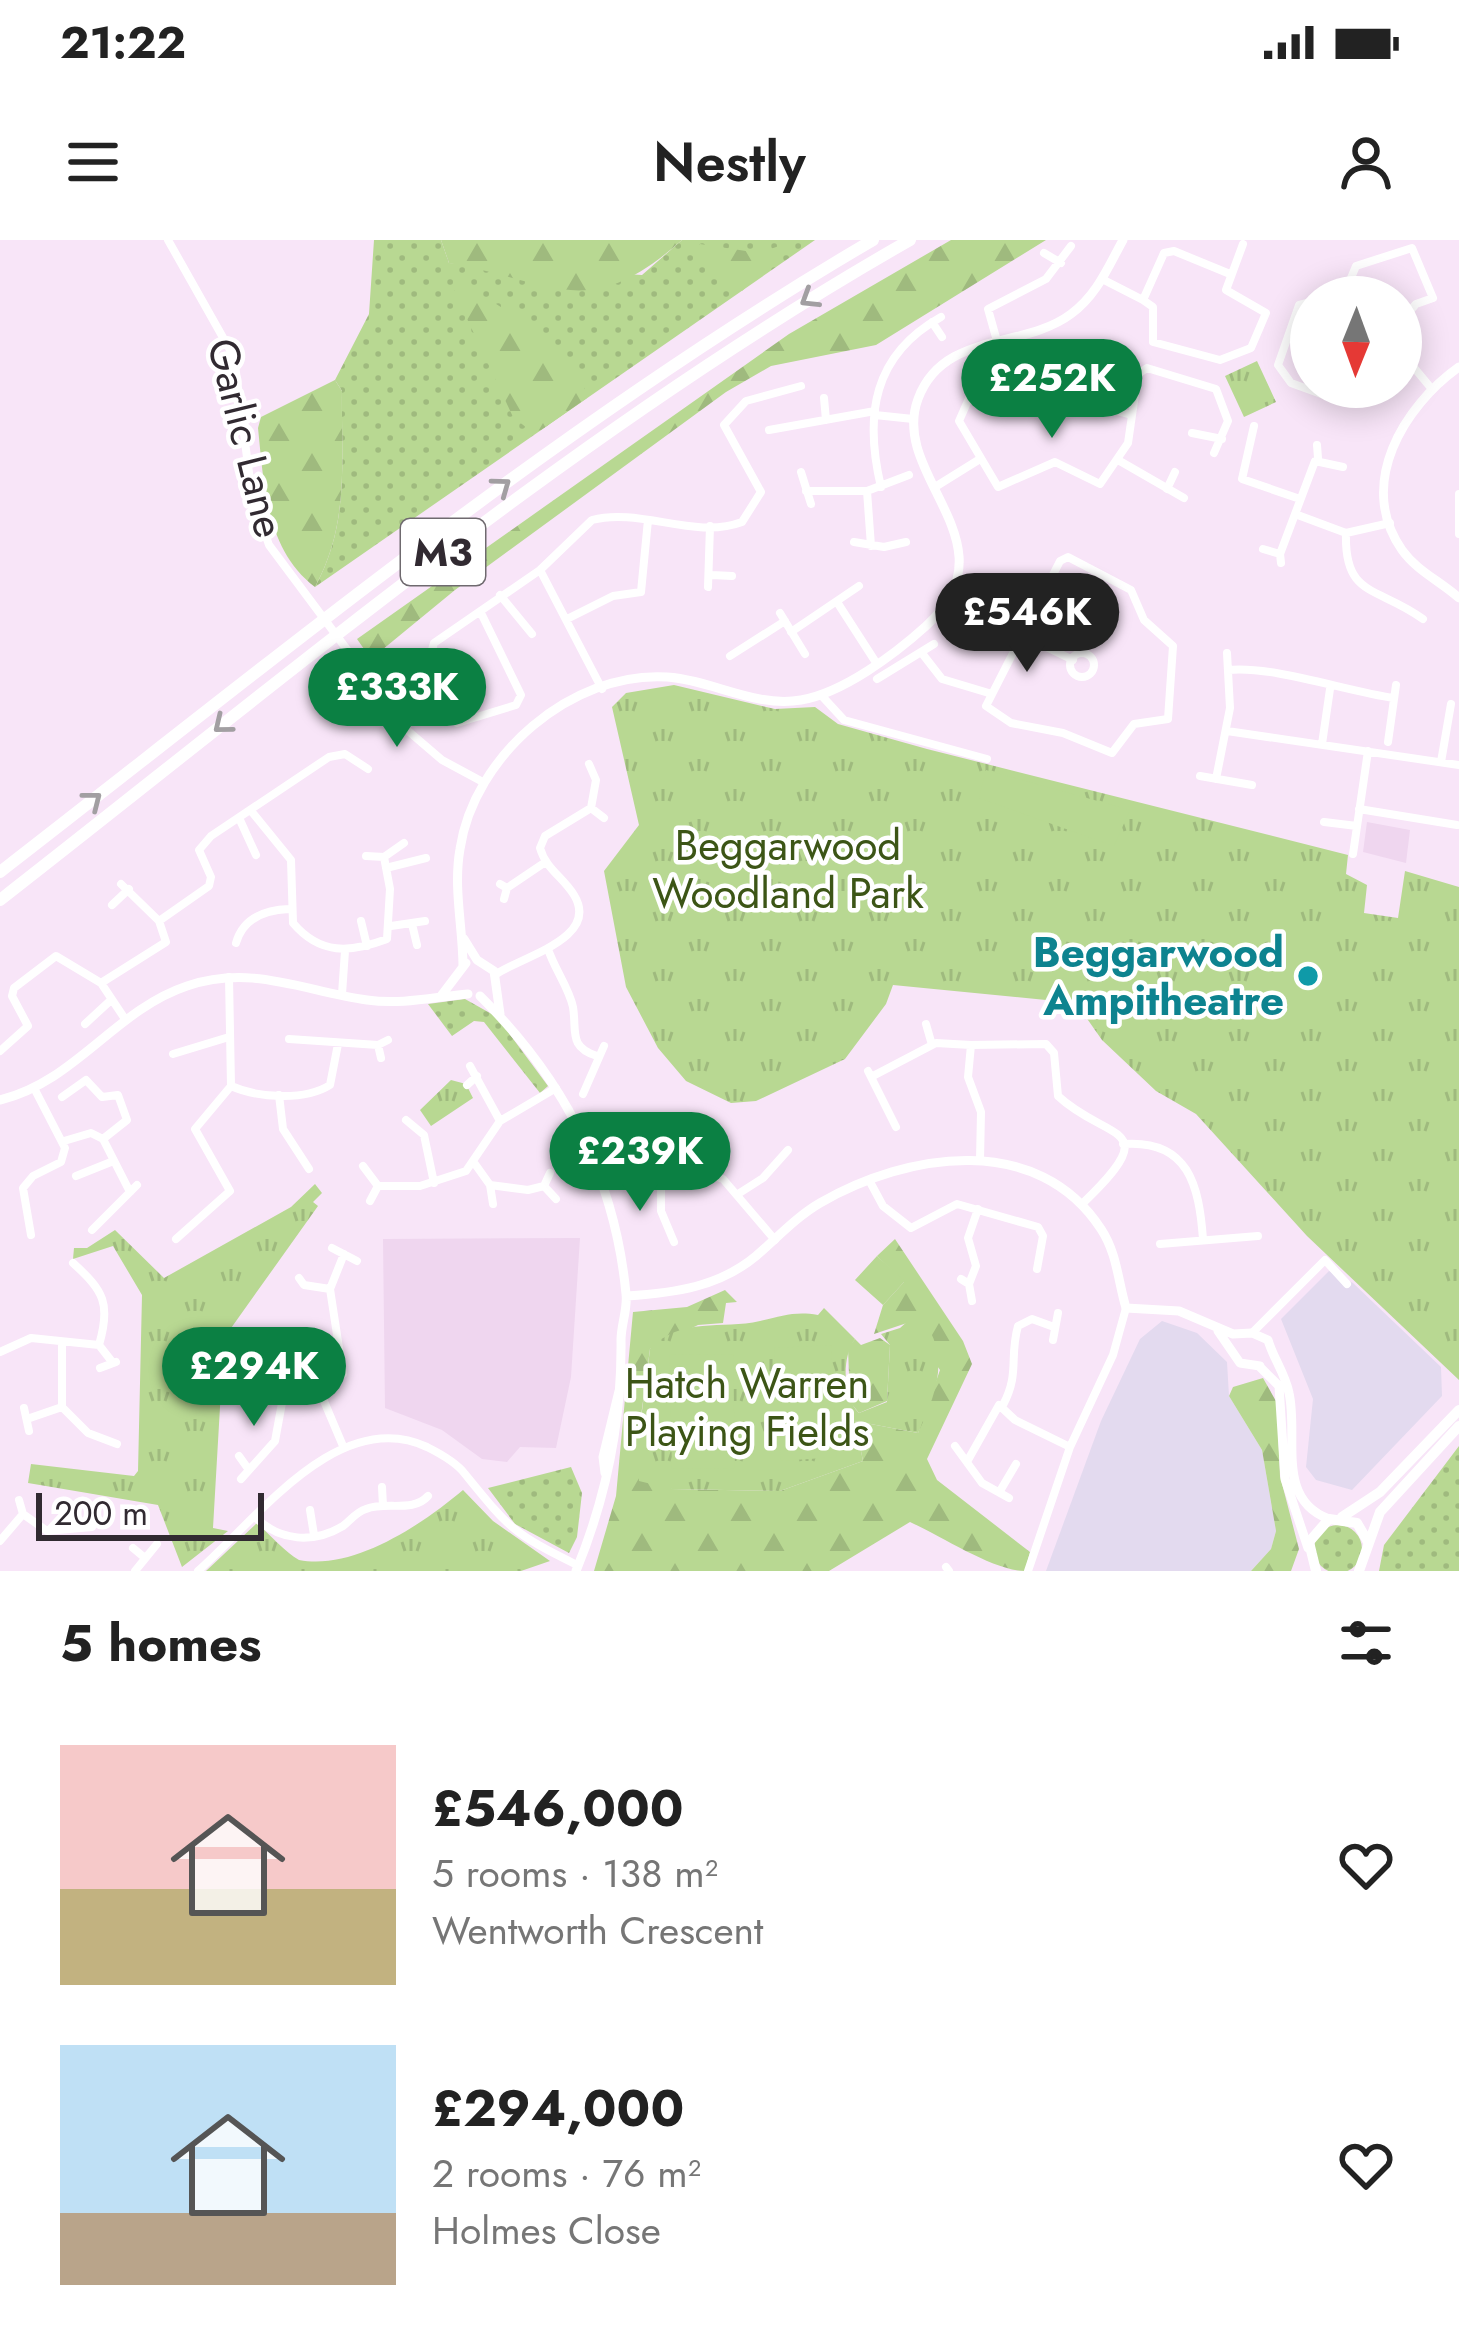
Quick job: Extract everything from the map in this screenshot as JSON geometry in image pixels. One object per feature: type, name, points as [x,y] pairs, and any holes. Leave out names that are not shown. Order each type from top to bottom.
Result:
[{"type":"highway","name":"M3","points":[[0,872],[475,505],[632,393],[873,240]]},
{"type":"highway","name":"M3","points":[[0,899],[481,524],[688,377],[910,240]]},
{"type":"main road","points":[[1310,1562],[1313,1532],[1380,1492],[1459,1410]]},
{"type":"main road","points":[[1359,1571],[1388,1502],[1459,1426]]},
{"type":"main road","points":[[1335,1518],[1360,1526],[1368,1542]]},
{"type":"street","name":"Garlic Lane","points":[[168,240],[234,357],[256,511],[269,545],[418,741],[481,781]]},
{"type":"street","points":[[198,1571],[320,1459],[344,1446],[398,1436],[426,1447],[466,1474],[482,1501],[511,1529],[576,1568],[591,1542],[614,1458],[627,1296],[604,1179],[556,1088],[500,1014],[474,995],[461,971],[458,860],[481,781],[531,727],[602,689],[662,677],[775,702],[821,694],[927,625],[947,598],[956,567],[956,537],[916,452],[913,419],[920,392],[942,364],[1062,320],[1102,279],[1123,240]]},
{"type":"street","points":[[1102,279],[1154,307],[1153,342],[1227,359],[1251,348],[1266,317],[1263,310],[1226,294],[1243,244]]},
{"type":"street","points":[[997,340],[988,309],[1046,279],[1071,246]]},
{"type":"street","points":[[1352,276],[1357,266],[1412,248],[1433,298],[1422,302]]},
{"type":"street","points":[[1143,300],[1168,250],[1230,274]]},
{"type":"street","points":[[1044,253],[1061,263]]},
{"type":"street","points":[[881,487],[872,450],[881,379],[901,344],[936,319],[942,338]]},
{"type":"street","points":[[1290,331],[1278,365],[1290,381]]},
{"type":"street","points":[[1128,414],[1055,394],[1024,353],[994,358],[982,369],[974,394],[959,413],[963,433],[1004,488],[1055,463],[1100,484],[1127,443],[1128,414],[1142,370],[1216,389],[1228,421],[1214,453]]},
{"type":"street","points":[[1459,367],[1407,415],[1385,486],[1390,523],[1411,561],[1459,598]]},
{"type":"street","points":[[1422,377],[1431,388]]},
{"type":"street","points":[[778,378],[780,391]]},
{"type":"street","points":[[482,615],[520,700],[457,723],[426,670],[428,651],[540,570],[592,520],[734,526],[761,492],[725,436],[724,424],[746,401],[800,386]]},
{"type":"street","points":[[824,398],[826,421]]},
{"type":"street","points":[[769,430],[875,413],[913,419]]},
{"type":"street","points":[[1254,426],[1242,478],[1300,499]]},
{"type":"street","points":[[1192,433],[1222,439]]},
{"type":"street","points":[[1251,441],[1264,445]]},
{"type":"street","points":[[1263,549],[1280,559],[1318,458],[1317,446]]},
{"type":"street","points":[[1318,458],[1343,466]]},
{"type":"street","points":[[935,488],[980,459]]},
{"type":"street","points":[[1118,460],[1184,498]]},
{"type":"street","points":[[801,472],[811,504]]},
{"type":"street","points":[[1167,489],[1175,472]]},
{"type":"street","points":[[806,491],[867,491],[910,475]]},
{"type":"street","points":[[867,491],[871,546]]},
{"type":"street","points":[[1459,494],[1459,534]]},
{"type":"street","points":[[736,505],[746,512]]},
{"type":"street","points":[[1295,514],[1346,533],[1390,523]]},
{"type":"street","points":[[567,619],[613,596],[641,592],[648,520]]},
{"type":"street","points":[[708,587],[712,575],[710,526]]},
{"type":"street","points":[[1346,533],[1346,566],[1352,578],[1423,620]]},
{"type":"street","points":[[854,542],[871,546],[906,542]]},
{"type":"street","points":[[1068,557],[1131,590],[1144,620],[1173,646],[1168,719],[1134,724],[1118,748],[1104,752],[1063,733],[1025,728],[988,712],[992,694],[1022,636],[1060,561],[1068,557]]},
{"type":"street","points":[[540,570],[602,689]]},
{"type":"street","points":[[712,575],[732,576]]},
{"type":"street","points":[[791,632],[860,586]]},
{"type":"street","points":[[500,595],[532,634]]},
{"type":"street","points":[[947,598],[1073,660]]},
{"type":"street","points":[[837,602],[875,662]]},
{"type":"street","points":[[1396,614],[1402,604]]},
{"type":"street","points":[[730,656],[749,654],[782,617],[805,654]]},
{"type":"street","points":[[877,680],[934,644]]},
{"type":"street","points":[[921,652],[942,679],[992,694]]},
{"type":"street","points":[[1216,779],[1227,731],[1226,652]]},
{"type":"street","points":[[1228,670],[1258,667],[1330,689],[1394,698]]},
{"type":"street","points":[[439,688],[469,668],[478,678]]},
{"type":"street","points":[[1388,742],[1396,685]]},
{"type":"street","points":[[1322,744],[1330,689]]},
{"type":"street","points":[[821,694],[844,720],[987,759]]},
{"type":"street","points":[[1441,762],[1453,724],[1451,704]]},
{"type":"street","points":[[1227,731],[1459,765]]},
{"type":"street","points":[[1352,854],[1368,751]]},
{"type":"street","points":[[159,921],[209,886],[202,844],[329,757],[345,754],[368,769]]},
{"type":"street","points":[[351,774],[358,761]]},
{"type":"street","points":[[0,1100],[34,1088],[73,1064],[125,1019],[175,991],[229,977],[285,979],[395,1002],[474,995],[507,966],[548,950],[578,921],[580,910],[573,894],[544,863],[540,848],[545,836],[591,808],[596,780],[590,764]]},
{"type":"street","points":[[1200,776],[1252,784]]},
{"type":"street","points":[[591,808],[604,818]]},
{"type":"street","points":[[1359,809],[1457,825]]},
{"type":"street","points":[[252,812],[291,860],[289,909],[305,937],[345,952],[387,939],[391,926],[383,856]]},
{"type":"street","points":[[240,820],[256,855]]},
{"type":"street","points":[[1324,822],[1357,826]]},
{"type":"street","points":[[366,856],[383,856],[404,843]]},
{"type":"street","points":[[386,868],[426,858]]},
{"type":"street","points":[[504,890],[544,863]]},
{"type":"street","points":[[101,983],[161,948],[166,938],[159,921],[125,886],[112,905]]},
{"type":"street","points":[[236,943],[239,930],[266,911],[289,909]]},
{"type":"street","points":[[230,921],[239,930]]},
{"type":"street","points":[[362,921],[367,946]]},
{"type":"street","points":[[391,926],[425,921]]},
{"type":"street","points":[[412,924],[417,945]]},
{"type":"street","points":[[463,937],[492,976],[500,1014]]},
{"type":"street","points":[[548,950],[573,1008],[572,1035],[578,1046],[597,1056]]},
{"type":"street","points":[[342,994],[345,952]]},
{"type":"street","points":[[39,1039],[12,996],[14,988],[56,956],[101,983],[125,1019]]},
{"type":"street","points":[[441,996],[477,960]]},
{"type":"street","points":[[176,1239],[230,1191],[195,1129],[231,1086],[229,977]]},
{"type":"street","points":[[85,1024],[111,1000]]},
{"type":"street","points":[[926,1024],[932,1045]]},
{"type":"street","points":[[0,1051],[28,1026]]},
{"type":"street","points":[[301,1040],[302,1027]]},
{"type":"street","points":[[173,1054],[191,1044],[229,1037]]},
{"type":"street","points":[[289,1039],[378,1045],[388,1040]]},
{"type":"street","points":[[231,1086],[248,1094],[320,1091],[330,1085],[338,1044]]},
{"type":"street","points":[[908,1116],[895,1124],[870,1074],[932,1045],[1046,1044],[1054,1053],[1058,1096],[1112,1126],[1123,1144],[1119,1166],[1082,1204]]},
{"type":"street","points":[[378,1045],[381,1058]]},
{"type":"street","points":[[970,1045],[968,1077],[981,1112],[980,1160]]},
{"type":"street","points":[[583,1094],[604,1046]]},
{"type":"street","points":[[470,1066],[500,1121]]},
{"type":"street","points":[[467,1085],[477,1076]]},
{"type":"street","points":[[62,1097],[86,1080],[102,1097],[120,1091],[127,1120],[103,1139]]},
{"type":"street","points":[[31,1236],[23,1188],[33,1176],[61,1162],[64,1141],[34,1088]]},
{"type":"street","points":[[378,1186],[434,1183],[475,1164],[500,1121],[556,1088]]},
{"type":"street","points":[[279,1094],[290,1151],[309,1169]]},
{"type":"street","points":[[423,1114],[410,1122],[430,1148],[434,1183]]},
{"type":"street","points":[[690,1125],[695,1172]]},
{"type":"street","points":[[64,1141],[91,1133],[103,1139],[111,1162],[133,1189],[92,1230]]},
{"type":"street","points":[[1123,1144],[1162,1148],[1204,1188],[1203,1239]]},
{"type":"street","points":[[738,1194],[763,1178],[788,1150]]},
{"type":"street","points":[[627,1296],[706,1284],[739,1269],[816,1205],[869,1180],[914,1166],[980,1160],[1041,1174],[1082,1204],[1110,1246],[1126,1308],[1113,1355],[1070,1447],[1028,1571]]},
{"type":"street","points":[[76,1176],[111,1162]]},
{"type":"street","points":[[475,1164],[490,1185],[493,1204]]},
{"type":"street","points":[[363,1166],[378,1186]]},
{"type":"street","points":[[641,1171],[695,1172],[723,1179],[775,1240]]},
{"type":"street","points":[[661,1172],[662,1216],[674,1242]]},
{"type":"street","points":[[544,1186],[550,1173]]},
{"type":"street","points":[[869,1180],[883,1206],[911,1228],[948,1205],[1038,1227],[1043,1236],[1041,1263]]},
{"type":"street","points":[[490,1185],[528,1190],[544,1186]]},
{"type":"street","points":[[370,1202],[378,1186]]},
{"type":"street","points":[[544,1186],[556,1199]]},
{"type":"street","points":[[972,1301],[965,1281],[976,1262],[968,1238],[978,1210]]},
{"type":"street","points":[[179,1219],[186,1229]]},
{"type":"street","points":[[1160,1244],[1177,1237],[1258,1236]]},
{"type":"street","points":[[332,1248],[357,1261]]},
{"type":"street","points":[[245,1386],[251,1366],[284,1392],[339,1378],[345,1367],[330,1289],[344,1254]]},
{"type":"street","points":[[1235,1351],[1325,1261],[1347,1284]]},
{"type":"street","points":[[73,1263],[100,1286],[108,1308],[99,1345]]},
{"type":"street","points":[[296,1296],[301,1282],[330,1289]]},
{"type":"street","points":[[1126,1308],[1179,1311],[1269,1346],[1289,1390],[1298,1490],[1306,1506],[1335,1518]]},
{"type":"street","points":[[1053,1340],[1058,1313]]},
{"type":"street","points":[[1259,1366],[1269,1346],[1273,1316]]},
{"type":"street","points":[[968,1460],[989,1414],[1003,1406],[1017,1374],[1013,1347],[1018,1326],[1032,1319],[1054,1327]]},
{"type":"street","points":[[1214,1326],[1243,1365],[1259,1366],[1279,1386],[1285,1479],[1310,1562]]},
{"type":"street","points":[[0,1352],[31,1338],[99,1345],[115,1363],[100,1368]]},
{"type":"street","points":[[62,1343],[62,1407],[74,1422],[118,1444]]},
{"type":"street","points":[[318,1387],[344,1446]]},
{"type":"street","points":[[241,1479],[275,1442],[284,1392]]},
{"type":"street","points":[[1003,1406],[1015,1420],[1070,1447]]},
{"type":"street","points":[[29,1431],[25,1413],[62,1407]]},
{"type":"street","points":[[103,1438],[108,1424]]},
{"type":"street","points":[[955,1446],[982,1483],[1009,1498]]},
{"type":"street","points":[[239,1456],[249,1471]]},
{"type":"street","points":[[1000,1491],[1016,1464]]},
{"type":"street","points":[[382,1487],[383,1506]]},
{"type":"street","points":[[256,1518],[277,1537],[314,1535],[383,1506],[416,1505],[428,1496]]},
{"type":"street","points":[[19,1500],[23,1514],[57,1538],[92,1527]]},
{"type":"street","points":[[310,1510],[314,1535]]},
{"type":"street","points":[[0,1541],[23,1514]]},
{"type":"street","points":[[135,1571],[157,1544]]},
{"type":"street","points":[[133,1548],[145,1558]]},
{"type":"shaded area","points":[[1367,822],[1410,830],[1406,863],[1363,852]]},
{"type":"shaded area","points":[[580,1238],[571,1377],[556,1448],[520,1447],[507,1462],[482,1459],[442,1430],[385,1408],[383,1239]]},
{"type":"shaded area","points":[[1329,1271],[1353,1283],[1441,1367],[1442,1396],[1352,1490],[1316,1480],[1306,1467],[1313,1399],[1281,1319]]},
{"type":"shaded area","points":[[1162,1321],[1197,1333],[1227,1362],[1229,1396],[1262,1450],[1276,1531],[1271,1549],[1251,1571],[1046,1571],[1101,1421],[1140,1339]]},
{"type":"green space","points":[[374,240],[441,240],[449,263],[642,275],[682,240],[815,240],[315,587],[339,515],[342,391],[335,380],[369,314]]},
{"type":"green space","points":[[441,240],[682,240],[621,281],[571,290],[449,263]]},
{"type":"green space","points":[[796,240],[742,291],[693,252],[700,244],[759,253]]},
{"type":"green space","points":[[951,240],[1046,240],[876,345],[771,366],[726,392],[455,590],[371,659],[357,639],[789,334]]},
{"type":"green space","points":[[458,286],[512,314],[554,349],[583,384],[587,398],[541,430],[532,432],[513,417],[454,291]]},
{"type":"green space","points":[[1257,361],[1276,402],[1244,417],[1225,376]]},
{"type":"green space","points":[[335,380],[342,391],[339,515],[315,587],[286,555],[277,535],[266,494],[258,428],[261,417]]},
{"type":"green space","name":"Beggarwood Woodland Park","points":[[674,685],[775,709],[815,707],[838,724],[927,749],[1348,855],[1346,874],[1367,885],[1364,913],[1398,918],[1405,871],[1459,887],[1459,1380],[1307,1236],[1196,1114],[1156,1091],[1102,1040],[1076,1003],[893,985],[886,1004],[845,1059],[756,1101],[731,1103],[686,1081],[658,1048],[626,987],[604,871],[639,825],[612,707],[626,693]]},
{"type":"green space","points":[[986,770],[1130,810],[1114,846],[979,798]]},
{"type":"green space","points":[[465,999],[497,1017],[548,1086],[540,1093],[484,1022],[474,1021],[452,1036],[428,1004]]},
{"type":"green space","points":[[451,1080],[466,1084],[473,1098],[431,1126],[420,1110]]},
{"type":"green space","points":[[315,1184],[322,1193],[313,1202],[318,1206],[224,1338],[213,1528],[228,1531],[182,1567],[158,1505],[28,1483],[31,1464],[134,1476],[138,1471],[142,1295],[113,1246],[73,1259],[74,1248],[87,1248],[115,1230],[164,1278],[291,1207]]},
{"type":"green space","points":[[895,1239],[963,1341],[972,1364],[927,1459],[937,1480],[1030,1552],[1025,1571],[983,1559],[910,1522],[829,1571],[594,1571],[616,1496],[633,1312],[687,1307],[725,1290],[737,1302],[726,1303],[723,1323],[698,1325],[650,1349],[639,1431],[672,1489],[780,1491],[863,1461],[855,1421],[918,1433],[940,1370],[907,1323],[874,1334],[883,1305],[904,1282],[877,1256]]},
{"type":"green space","points":[[877,1256],[905,1281],[883,1305],[855,1280]]},
{"type":"green space","name":"Hatch Warren Playing Fields","points":[[824,1308],[855,1339],[847,1356],[846,1378],[859,1413],[887,1402],[890,1345],[881,1334],[900,1328],[917,1313],[928,1327],[938,1371],[918,1433],[855,1421],[863,1461],[780,1491],[672,1489],[639,1481],[650,1349],[688,1328],[818,1315]]},
{"type":"green space","points":[[880,1338],[890,1345],[887,1401],[859,1413],[850,1402],[848,1348],[855,1339],[861,1345]]},
{"type":"green space","points":[[831,1345],[837,1457],[781,1461],[774,1348]]},
{"type":"green space","points":[[733,1354],[735,1468],[672,1469],[669,1355]]},
{"type":"green space","points":[[1263,1378],[1277,1403],[1280,1476],[1299,1549],[1291,1571],[1251,1571],[1271,1549],[1276,1531],[1262,1450],[1229,1396],[1233,1387]]},
{"type":"green space","points":[[1459,1446],[1459,1571],[1379,1571],[1384,1545]]},
{"type":"green space","points":[[571,1467],[582,1493],[577,1537],[569,1553],[515,1524],[488,1488]]},
{"type":"green space","points":[[463,1490],[493,1521],[550,1561],[521,1571],[206,1571],[257,1523],[299,1560],[343,1558],[388,1541]]},
{"type":"green space","points":[[1329,1527],[1347,1527],[1360,1540],[1360,1558],[1347,1571],[1329,1571],[1316,1558],[1316,1540]]},
{"type":"place","name":"Beggarwood Ampitheatre","points":[[1308,976]]}]
